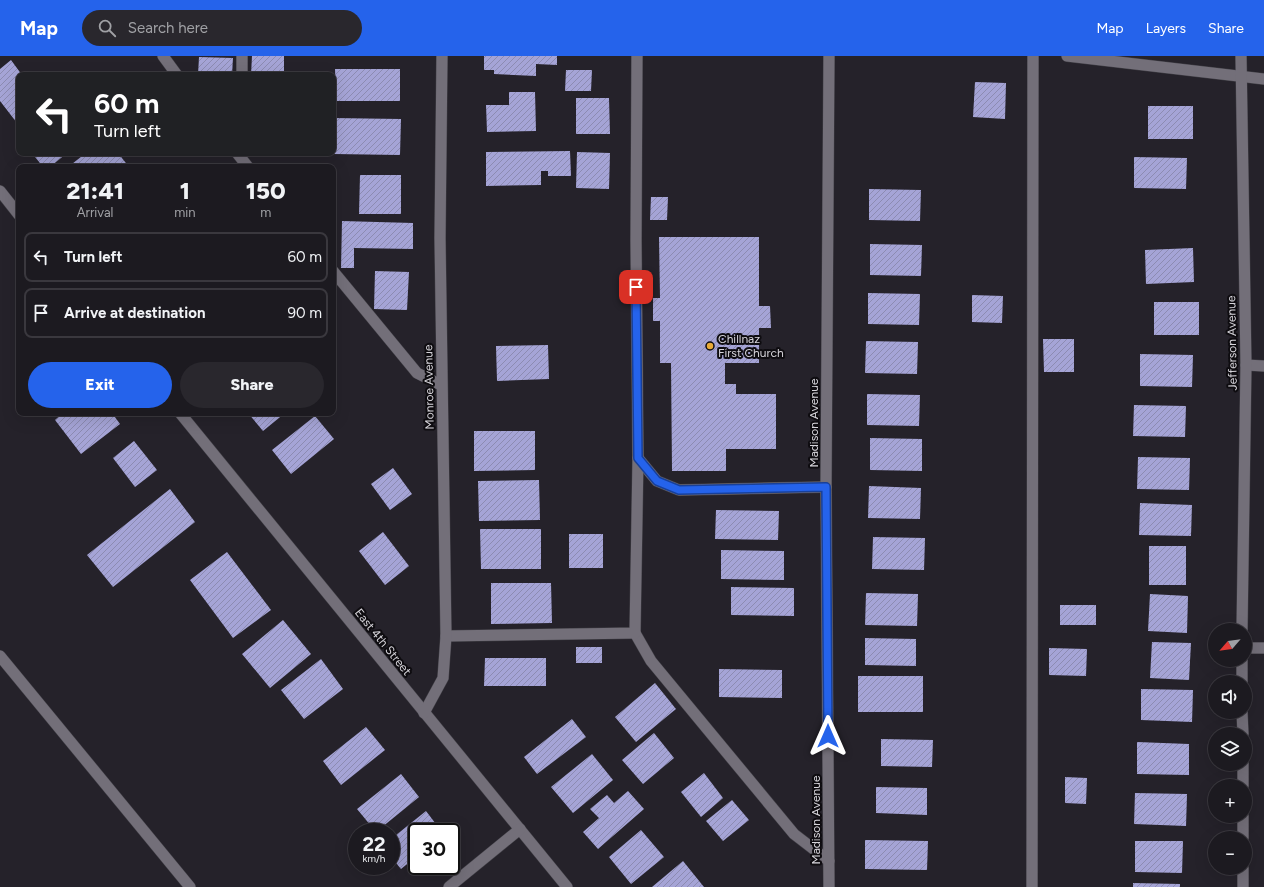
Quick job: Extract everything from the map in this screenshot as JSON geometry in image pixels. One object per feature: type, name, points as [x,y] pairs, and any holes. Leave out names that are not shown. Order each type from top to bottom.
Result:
[{"type":"street","points":[[163,56],[175,72]]},
{"type":"street","points":[[242,56],[242,72]]},
{"type":"street","name":"Monroe Avenue","points":[[424,713],[443,678],[446,636],[441,385],[440,238],[442,56]]},
{"type":"street","points":[[637,56],[636,240],[638,458],[635,633],[651,661],[794,834],[829,861]]},
{"type":"street","name":"Madison Avenue","points":[[829,56],[826,487],[829,887]]},
{"type":"street","points":[[1032,887],[1033,56]]},
{"type":"street","points":[[1067,56],[1264,79]]},
{"type":"street","name":"Jefferson Avenue","points":[[1240,56],[1246,365],[1242,623]]},
{"type":"street","points":[[239,156],[246,164]]},
{"type":"street","points":[[0,191],[16,210]]},
{"type":"street","points":[[336,275],[417,373],[441,385]]},
{"type":"street","points":[[1246,365],[1264,366]]},
{"type":"street","name":"East 4th Street","points":[[182,416],[567,887]]},
{"type":"street","points":[[638,458],[657,481],[679,490],[826,487]]},
{"type":"street","points":[[446,636],[635,633]]},
{"type":"street","points":[[1252,648],[1264,648]]},
{"type":"street","points":[[0,656],[190,887]]},
{"type":"street","points":[[449,887],[520,829]]},
{"type":"street","points":[[1243,875],[1243,887]]},
{"type":"building","points":[[252,56],[284,56],[284,72],[251,72]]},
{"type":"building","points":[[484,56],[557,56],[557,65],[536,64],[536,76],[494,74],[494,70],[484,70]]},
{"type":"building","points":[[199,57],[233,58],[232,72],[198,72]]},
{"type":"building","points":[[11,60],[20,72],[16,72],[16,122],[0,101],[0,69]]},
{"type":"building","points":[[335,69],[400,69],[400,101],[336,101]]},
{"type":"building","points":[[566,70],[592,70],[591,91],[565,91]]},
{"type":"building","points":[[975,82],[1006,83],[1005,119],[973,117]]},
{"type":"building","points":[[509,92],[535,92],[536,131],[487,132],[486,105],[509,105]]},
{"type":"building","points":[[576,98],[609,98],[610,134],[576,134]]},
{"type":"building","points":[[1148,106],[1193,106],[1193,139],[1148,139]]},
{"type":"building","points":[[336,118],[401,119],[400,155],[336,154]]},
{"type":"building","points":[[570,151],[571,176],[548,176],[548,171],[541,171],[541,185],[486,186],[486,152]]},
{"type":"building","points":[[577,152],[610,153],[609,189],[576,188]]},
{"type":"building","points":[[34,156],[63,156],[54,164],[41,164]]},
{"type":"building","points":[[82,156],[120,156],[127,164],[72,164]]},
{"type":"building","points":[[1134,157],[1187,158],[1186,189],[1134,188]]},
{"type":"building","points":[[360,175],[401,175],[401,214],[359,214]]},
{"type":"building","points":[[869,189],[921,190],[920,221],[869,220]]},
{"type":"building","points":[[651,197],[668,197],[667,220],[650,220]]},
{"type":"building","points":[[342,221],[413,223],[413,249],[354,248],[354,268],[341,268]]},
{"type":"building","name":"Chillnaz First Church","points":[[659,237],[759,237],[759,306],[770,306],[771,328],[759,328],[759,363],[725,363],[725,384],[736,384],[736,394],[776,394],[776,449],[726,449],[726,471],[672,471],[671,363],[660,363],[660,321],[653,321],[653,298],[660,298]]},
{"type":"building","points":[[870,244],[922,245],[921,276],[870,275]]},
{"type":"building","points":[[1193,248],[1194,282],[1146,284],[1145,250]]},
{"type":"building","points":[[375,271],[409,272],[407,310],[374,309]]},
{"type":"building","points":[[868,293],[920,294],[919,325],[868,324]]},
{"type":"building","points":[[972,295],[1003,296],[1002,323],[972,322]]},
{"type":"building","points":[[1154,302],[1199,302],[1199,335],[1154,335]]},
{"type":"building","points":[[1043,339],[1074,339],[1074,372],[1044,372]]},
{"type":"building","points":[[866,341],[918,342],[917,374],[865,373]]},
{"type":"building","points":[[548,345],[549,379],[497,381],[496,346]]},
{"type":"building","points":[[1140,354],[1193,355],[1192,387],[1140,386]]},
{"type":"building","points":[[867,394],[920,395],[919,426],[867,425]]},
{"type":"building","points":[[1134,405],[1186,406],[1185,437],[1133,436]]},
{"type":"building","points":[[60,416],[114,416],[120,424],[81,454],[55,420]]},
{"type":"building","points":[[250,416],[281,416],[263,431]]},
{"type":"building","points":[[315,416],[334,439],[291,474],[272,450]]},
{"type":"building","points":[[474,431],[535,431],[535,470],[474,471]]},
{"type":"building","points":[[870,438],[922,439],[922,471],[870,470]]},
{"type":"building","points":[[134,441],[157,470],[135,487],[113,458]]},
{"type":"building","points":[[1138,457],[1190,458],[1189,490],[1137,489]]},
{"type":"building","points":[[393,468],[412,494],[390,510],[371,484]]},
{"type":"building","points":[[539,480],[540,520],[479,521],[478,481]]},
{"type":"building","points":[[869,486],[921,488],[920,519],[868,518]]},
{"type":"building","points":[[170,489],[195,522],[113,587],[87,555]]},
{"type":"building","points":[[1140,503],[1192,505],[1191,536],[1139,535]]},
{"type":"building","points":[[716,510],[779,511],[778,540],[715,539]]},
{"type":"building","points":[[480,529],[541,529],[541,569],[481,569]]},
{"type":"building","points":[[383,532],[409,566],[385,585],[359,551]]},
{"type":"building","points":[[569,534],[603,534],[603,568],[569,568]]},
{"type":"building","points":[[873,537],[925,538],[924,570],[872,569]]},
{"type":"building","points":[[1149,546],[1186,546],[1186,585],[1149,585]]},
{"type":"building","points":[[721,550],[784,551],[784,580],[721,579]]},
{"type":"building","points":[[227,552],[271,610],[233,638],[190,580]]},
{"type":"building","points":[[491,583],[551,583],[552,623],[491,624]]},
{"type":"building","points":[[731,587],[794,588],[794,616],[731,615]]},
{"type":"building","points":[[866,593],[918,594],[917,626],[865,625]]},
{"type":"building","points":[[1150,594],[1188,596],[1187,633],[1148,631]]},
{"type":"building","points":[[1060,605],[1096,605],[1096,625],[1060,625]]},
{"type":"building","points":[[283,620],[311,654],[270,688],[242,654]]},
{"type":"building","points":[[865,638],[916,639],[916,666],[865,665]]},
{"type":"building","points":[[1152,642],[1191,643],[1189,680],[1150,678]]},
{"type":"building","points":[[576,647],[602,647],[602,663],[576,663]]},
{"type":"building","points":[[1049,648],[1087,649],[1086,676],[1049,675]]},
{"type":"building","points":[[485,658],[546,658],[546,686],[484,686]]},
{"type":"building","points":[[321,659],[343,689],[304,719],[281,690]]},
{"type":"building","points":[[719,669],[782,670],[782,698],[719,697]]},
{"type":"building","points":[[858,676],[923,676],[923,712],[858,712]]},
{"type":"building","points":[[655,683],[676,709],[636,742],[615,717]]},
{"type":"building","points":[[1141,689],[1193,690],[1192,722],[1141,720]]},
{"type":"building","points":[[572,719],[586,737],[537,774],[524,757]]},
{"type":"building","points":[[366,727],[385,750],[341,785],[323,761]]},
{"type":"building","points":[[654,733],[674,758],[643,784],[622,760]]},
{"type":"building","points":[[881,739],[933,740],[932,767],[881,766]]},
{"type":"building","points":[[1137,742],[1189,744],[1189,775],[1137,774]]},
{"type":"building","points":[[592,754],[613,780],[573,813],[551,787]]},
{"type":"building","points":[[704,773],[723,798],[701,817],[681,792]]},
{"type":"building","points":[[401,774],[419,797],[387,823],[369,823],[357,809]]},
{"type":"building","points":[[1065,777],[1087,778],[1086,804],[1065,803]]},
{"type":"building","points":[[876,787],[927,788],[927,815],[876,813]]},
{"type":"building","points":[[628,791],[644,809],[598,849],[583,832],[599,818],[590,809],[607,795],[614,803]]},
{"type":"building","points":[[1135,793],[1187,794],[1186,826],[1134,824]]},
{"type":"building","points":[[732,800],[749,820],[723,841],[706,821]]},
{"type":"building","points":[[426,811],[435,823],[411,823]]},
{"type":"building","points":[[408,825],[408,863],[401,869],[400,868],[400,832]]},
{"type":"building","points":[[641,830],[664,857],[631,884],[609,857]]},
{"type":"building","points":[[865,840],[928,841],[927,870],[865,869]]},
{"type":"building","points":[[1135,841],[1183,841],[1182,873],[1135,872]]},
{"type":"building","points":[[683,861],[704,887],[652,887]]},
{"type":"building","points":[[1133,883],[1180,884],[1180,887],[1133,887]]},
{"type":"place","name":"Chillnaz First Church","points":[[710,346]]},
{"type":"route","points":[[636,287],[638,458],[657,481],[679,490],[826,487],[828,736]]}]
